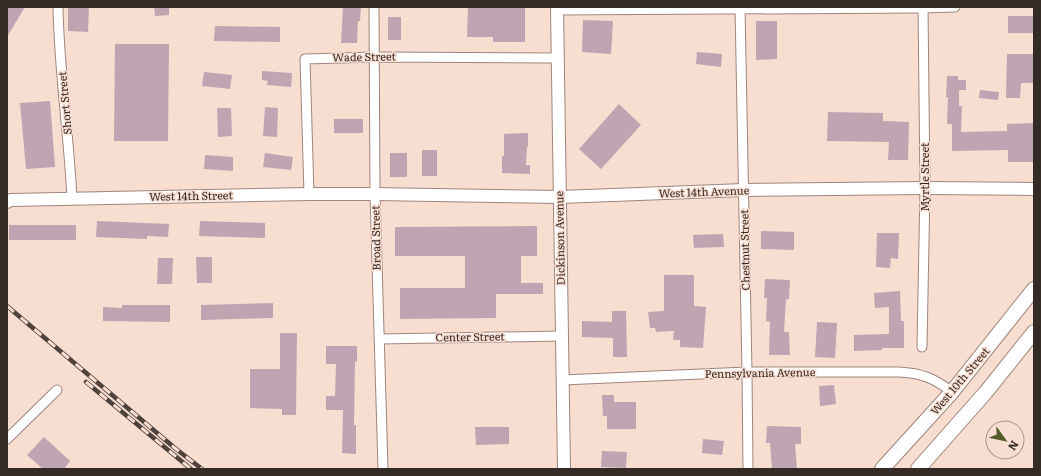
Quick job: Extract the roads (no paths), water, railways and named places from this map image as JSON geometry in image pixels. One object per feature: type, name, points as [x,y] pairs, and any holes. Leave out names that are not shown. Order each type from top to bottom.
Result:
[{"type":"main road","name":"Dickinson Avenue","points":[[557,8],[564,469]]},
{"type":"main road","name":"West 14th Avenue","points":[[375,194],[560,197],[744,190],[925,188],[1034,189]]},
{"type":"main road","name":"West 14th Street","points":[[7,202],[11,200],[375,194]]},
{"type":"main road","name":"West 10th Street","points":[[882,469],[952,392],[1034,289]]},
{"type":"main road","points":[[918,469],[986,392],[1034,332]]},
{"type":"street","name":"Short Street","points":[[58,7],[72,199]]},
{"type":"street","name":"Broad Street","points":[[374,7],[375,194],[378,339],[383,469]]},
{"type":"street","points":[[557,8],[956,7]]},
{"type":"street","name":"Chestnut Street","points":[[740,8],[748,469]]},
{"type":"street","name":"Myrtle Street","points":[[922,347],[925,188],[923,8]]},
{"type":"street","name":"Wade Street","points":[[309,194],[305,59],[375,57],[558,58]]},
{"type":"street","name":"Center Street","points":[[378,339],[562,336]]},
{"type":"street","name":"Pennsylvania Avenue","points":[[562,380],[747,372],[899,372],[914,373],[928,377],[941,383],[952,392]]},
{"type":"street","points":[[7,439],[57,390]]},
{"type":"railway","points":[[7,306],[176,449],[202,469]]},
{"type":"railway","points":[[86,382],[191,469]]}]
